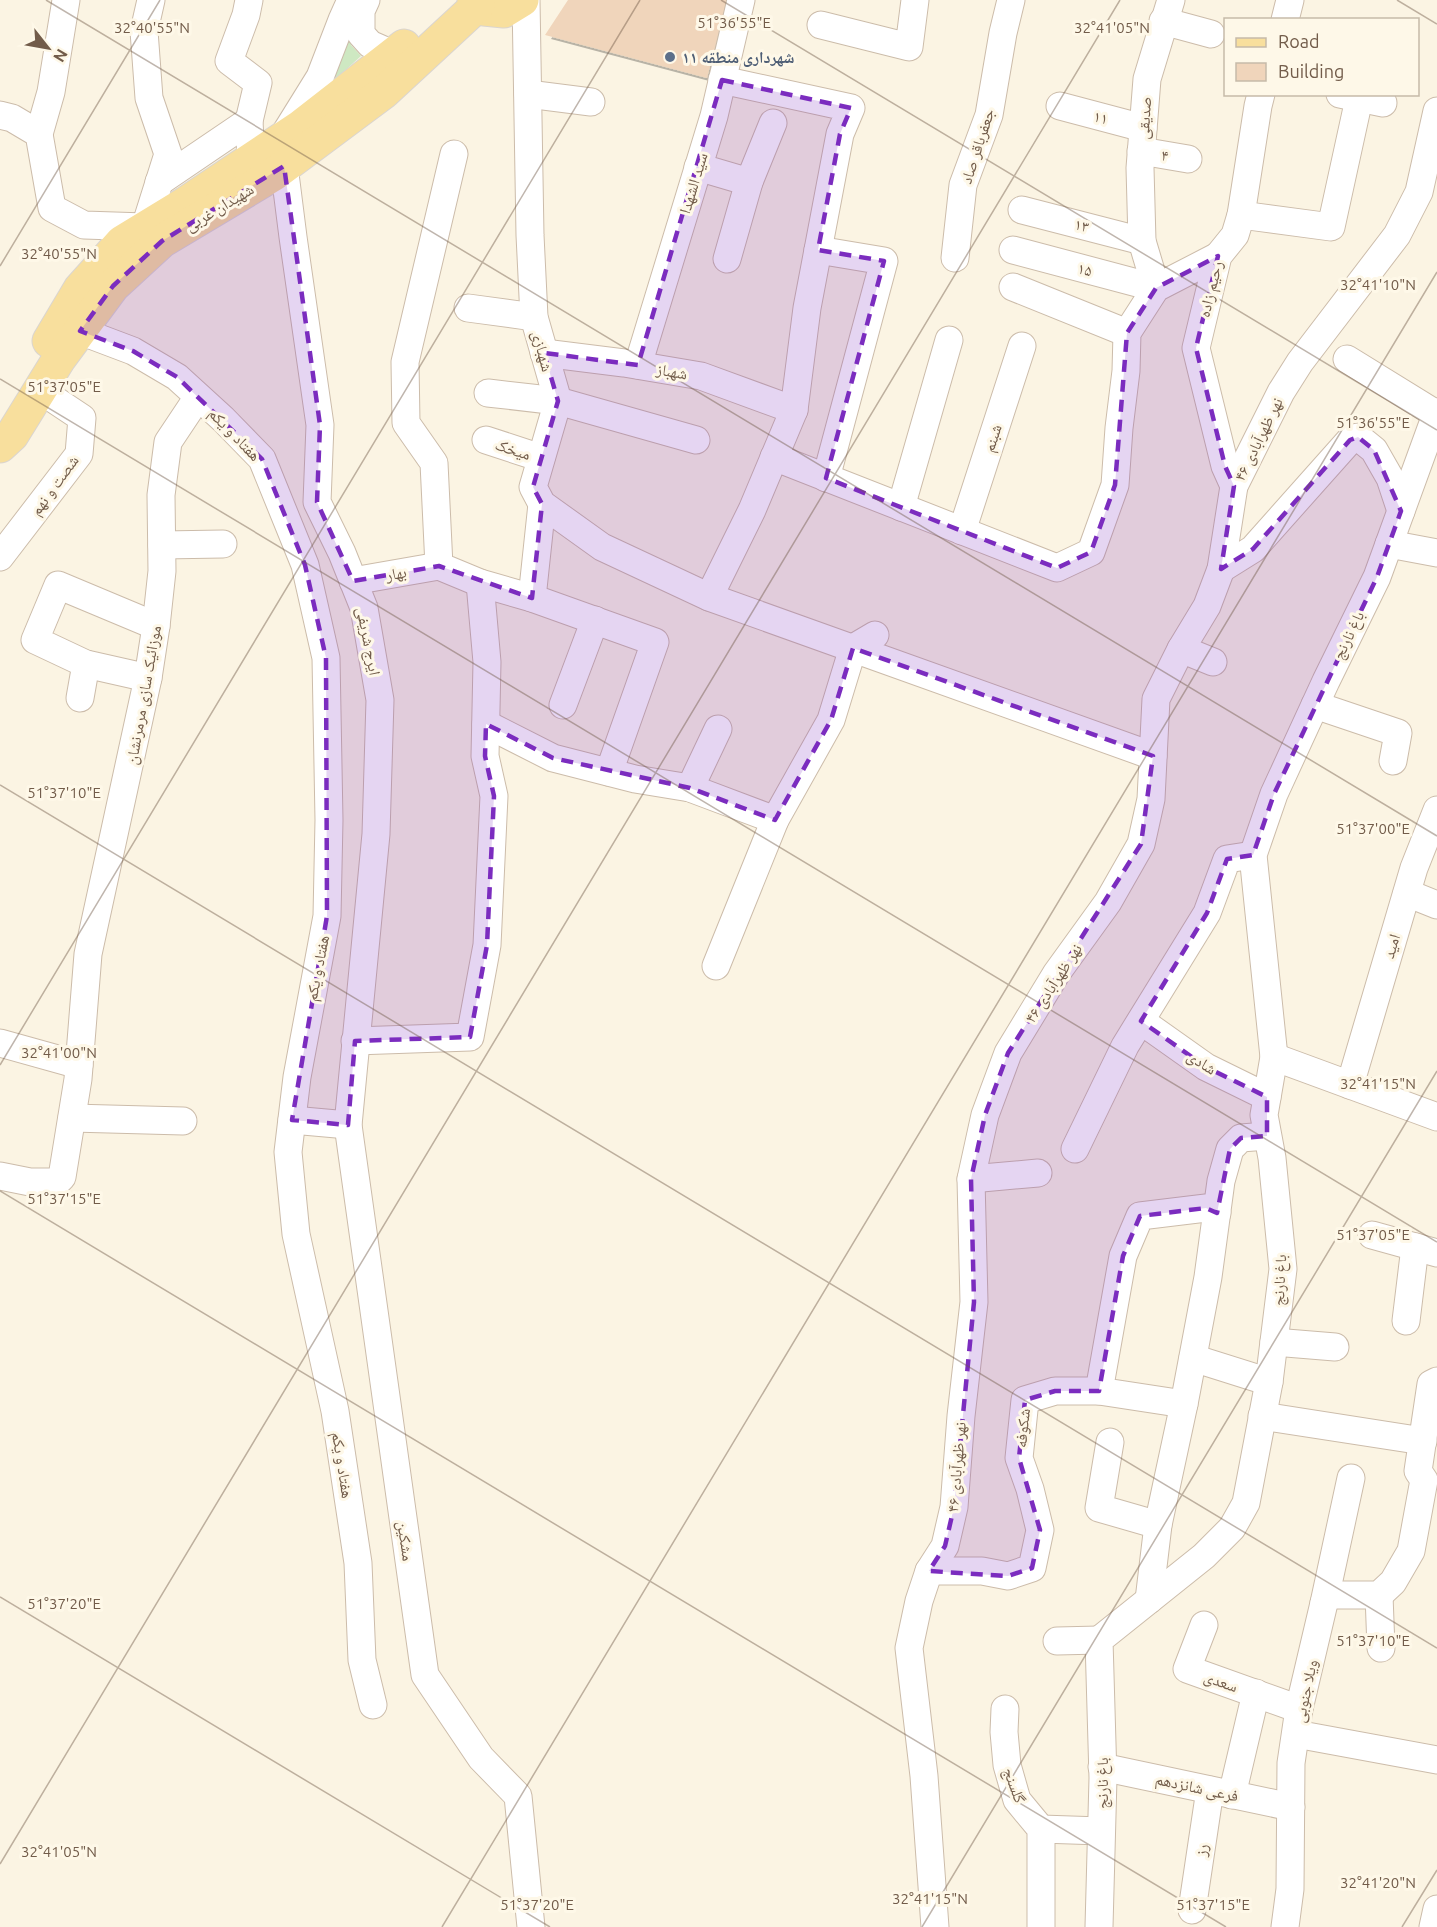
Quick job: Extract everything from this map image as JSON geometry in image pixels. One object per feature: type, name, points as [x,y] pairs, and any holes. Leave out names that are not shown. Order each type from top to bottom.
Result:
[{"type":"main road","points":[[469,2],[484,9],[504,11],[524,0]]},
{"type":"main road","name":"شهیدان غربی","points":[[0,446],[12,435],[59,359],[113,286],[162,241],[283,153],[384,92],[469,2]]},
{"type":"main road","name":"شهیدان غربی","points":[[0,422],[30,379],[48,342],[80,289],[122,242],[251,159],[283,153],[395,55],[469,2]]},
{"type":"street","points":[[66,0],[51,92],[39,134],[52,208],[84,225],[145,228],[168,154],[149,98],[144,31],[151,0]]},
{"type":"street","points":[[249,0],[246,15],[229,61],[258,83],[249,121],[251,159]]},
{"type":"street","points":[[283,153],[320,77],[351,0]]},
{"type":"street","points":[[366,0],[361,11],[361,34],[369,44],[395,55]]},
{"type":"street","name":"شهبازی","points":[[524,0],[534,317],[558,401]]},
{"type":"street","name":"سید الشهدا","points":[[638,365],[714,116],[741,0]]},
{"type":"street","points":[[821,25],[909,46],[915,0]]},
{"type":"street","name":"جعفرباقر صاد","points":[[955,258],[963,184],[989,115],[1011,0]]},
{"type":"street","points":[[1286,18],[1290,0]]},
{"type":"street","points":[[1167,10],[1211,34]]},
{"type":"street","name":"صدیقی","points":[[1156,288],[1142,241],[1140,168],[1147,79],[1167,10]]},
{"type":"street","points":[[708,597],[752,510],[794,410],[807,309],[818,250],[840,134],[851,108],[722,80]]},
{"type":"street","points":[[528,94],[591,102]]},
{"type":"street","name":"رحیم زاده","points":[[1234,486],[1224,466],[1196,348],[1218,256],[1235,235],[1241,215],[1260,96]]},
{"type":"street","points":[[1241,215],[1331,227],[1360,99]]},
{"type":"street","name":"۱۱","points":[[1060,106],[1142,140]]},
{"type":"street","name":"نهر ظهرآبادی ۴۶","points":[[935,1927],[924,1776],[909,1648],[919,1601],[929,1571],[945,1545],[954,1507],[961,1416],[974,1302],[971,1179],[985,1115],[1008,1053],[1056,974],[1108,902],[1141,844],[1151,799],[1156,699],[1181,649],[1207,606],[1221,569],[1234,486],[1287,382],[1307,352],[1428,193],[1437,111]]},
{"type":"street","points":[[0,115],[12,118],[39,134]]},
{"type":"street","points":[[159,182],[249,121]]},
{"type":"street","points":[[727,259],[749,182],[773,123]]},
{"type":"street","name":"۴","points":[[1142,140],[1188,159]]},
{"type":"street","name":"ایرج شریفی","points":[[283,153],[292,237],[320,425],[317,502],[364,608],[380,700],[376,834],[348,1125]]},
{"type":"street","points":[[454,154],[405,362],[406,423],[434,463],[438,566],[480,583],[532,598],[655,642],[609,772]]},
{"type":"street","points":[[698,167],[749,182]]},
{"type":"street","name":"۱۳","points":[[1022,210],[1142,241]]},
{"type":"street","points":[[818,250],[884,261],[826,478]]},
{"type":"street","name":"۱۵","points":[[1013,250],[1156,288]]},
{"type":"street","points":[[774,457],[1058,568],[1091,552],[1115,485],[1126,371],[1127,333],[1156,288],[1218,256]]},
{"type":"street","points":[[1013,287],[1127,333]]},
{"type":"street","points":[[468,308],[534,317]]},
{"type":"street","name":"هفتاد و یکم","points":[[80,331],[133,351],[177,377],[262,459],[305,565],[326,658],[329,820],[327,916],[297,1077],[288,1152],[296,1234],[335,1411],[358,1563],[362,1660],[373,1705]]},
{"type":"street","points":[[901,507],[949,340]]},
{"type":"street","name":"شبنم","points":[[962,531],[1022,346]]},
{"type":"street","name":"شهباز","points":[[544,353],[701,376],[794,410]]},
{"type":"street","points":[[1347,359],[1437,413]]},
{"type":"street","name":"شصت و نهم","points":[[0,557],[80,454],[82,418],[40,390]]},
{"type":"street","points":[[488,393],[558,401],[696,440]]},
{"type":"street","name":"موزائیک سازی مرمرنشان","points":[[0,1176],[30,1182],[57,1182],[62,1177],[79,1065],[88,954],[148,678],[156,626],[162,571],[161,495],[168,441],[198,397]]},
{"type":"street","points":[[558,401],[533,487],[542,504],[602,547],[708,597],[863,642],[1153,756]]},
{"type":"street","name":"باغ نارنج","points":[[1099,1927],[1102,1767],[1099,1640],[1204,1556],[1232,1528],[1246,1503],[1269,1382],[1282,1269],[1272,1158],[1263,1115],[1274,1056],[1253,855],[1274,794],[1377,577],[1437,413]]},
{"type":"street","points":[[1221,569],[1253,549],[1350,440],[1358,437],[1374,450],[1390,478],[1401,511]]},
{"type":"street","name":"میخک","points":[[486,440],[541,458]]},
{"type":"street","points":[[532,598],[542,504]]},
{"type":"street","points":[[162,545],[223,544]]},
{"type":"street","points":[[1389,544],[1437,553]]},
{"type":"street","name":"بهار","points":[[353,581],[438,566]]},
{"type":"street","points":[[356,1041],[470,1037],[488,945],[494,796],[485,756],[488,662],[480,583]]},
{"type":"street","points":[[148,678],[86,664],[35,640],[58,585],[156,626]]},
{"type":"street","points":[[563,705],[595,620]]},
{"type":"street","points":[[716,966],[775,820],[831,720],[863,642]]},
{"type":"street","points":[[1181,649],[1213,662]]},
{"type":"street","points":[[80,698],[86,664]]},
{"type":"street","points":[[1315,705],[1398,733],[1393,761]]},
{"type":"street","points":[[486,724],[553,758],[634,779],[690,788],[775,820]]},
{"type":"street","points":[[690,788],[717,729]]},
{"type":"street","name":"امید","points":[[1350,1084],[1414,868],[1435,820]]},
{"type":"street","points":[[1075,1149],[1125,1046],[1207,913],[1227,859],[1253,855]]},
{"type":"street","points":[[1407,893],[1437,906]]},
{"type":"street","name":"شادی","points":[[1141,1020],[1206,1066],[1267,1097]]},
{"type":"street","points":[[0,1044],[79,1065]]},
{"type":"street","points":[[1274,1056],[1437,1117]]},
{"type":"street","points":[[72,1118],[183,1121]]},
{"type":"street","points":[[292,1120],[348,1125]]},
{"type":"street","name":"مشکین","points":[[348,1125],[425,1675],[481,1758],[518,1796],[531,1927]]},
{"type":"street","points":[[1149,1600],[1158,1525],[1208,1277],[1221,1181],[1230,1149],[1241,1138],[1268,1136]]},
{"type":"street","points":[[971,1179],[1038,1173]]},
{"type":"street","points":[[1184,1404],[1099,1391],[1123,1256],[1140,1216],[1206,1208],[1217,1213]]},
{"type":"street","points":[[1372,1235],[1426,1250],[1406,1320]]},
{"type":"street","points":[[1274,1342],[1335,1347]]},
{"type":"street","points":[[1193,1358],[1269,1382]]},
{"type":"street","points":[[1324,1603],[1329,1595],[1379,1595],[1393,1582],[1410,1551],[1431,1481],[1418,1471],[1431,1384],[1437,1381]]},
{"type":"street","name":"شکوفه","points":[[929,1571],[982,1571],[1008,1576],[1032,1568],[1040,1530],[1030,1489],[1019,1458],[1025,1401],[1055,1391],[1099,1391]]},
{"type":"street","points":[[1262,1416],[1423,1441]]},
{"type":"street","points":[[1110,1442],[1099,1508],[1158,1525]]},
{"type":"street","name":"ویلا جنوبی","points":[[1285,1927],[1290,1890],[1292,1763],[1298,1721],[1351,1478]]},
{"type":"street","points":[[1379,1595],[1381,1648]]},
{"type":"street","name":"سعدی","points":[[1204,1625],[1187,1669],[1256,1694],[1298,1721],[1437,1760]]},
{"type":"street","points":[[1057,1641],[1099,1640]]},
{"type":"street","name":"رز","points":[[1192,1910],[1221,1792],[1256,1694]]},
{"type":"street","name":"گلسنج","points":[[1005,1709],[1006,1765],[1017,1800],[1041,1829]]},
{"type":"street","name":"فرعی شانزدهم","points":[[1102,1767],[1291,1807]]},
{"type":"street","points":[[1041,1927],[1041,1829],[1101,1831]]},
{"type":"street","points":[[1434,1927],[1437,1909]]},
{"type":"highlighted area","points":[[722,80],[851,108],[840,134],[818,250],[884,261],[826,478],[1057,568],[1091,552],[1115,485],[1127,333],[1156,288],[1218,256],[1196,348],[1225,466],[1234,486],[1221,569],[1253,549],[1350,440],[1358,437],[1374,450],[1401,511],[1377,577],[1274,794],[1253,855],[1227,859],[1207,913],[1141,1021],[1206,1067],[1267,1097],[1267,1136],[1241,1138],[1230,1149],[1217,1213],[1206,1208],[1140,1216],[1123,1256],[1099,1391],[1055,1391],[1025,1400],[1019,1458],[1040,1530],[1032,1568],[1008,1576],[929,1571],[945,1546],[954,1507],[974,1302],[971,1179],[985,1115],[1008,1053],[1141,844],[1153,756],[853,648],[831,720],[775,820],[690,788],[553,758],[486,724],[485,756],[494,796],[487,945],[470,1037],[355,1041],[348,1125],[292,1120],[327,916],[326,658],[305,565],[262,459],[177,377],[133,351],[80,331],[113,286],[162,241],[284,166],[320,425],[317,502],[353,581],[439,566],[532,598],[542,504],[533,487],[558,401],[544,353],[638,365]]},
{"type":"green space","points":[[349,30],[351,45],[361,56],[331,83],[341,61]]},
{"type":"building","name":"شهرداری منطقه ۱۱","points":[[568,0],[727,0],[707,78],[545,35]]},
{"type":"place","name":"شهرداری منطقه ۱۱","points":[[670,57]]}]
